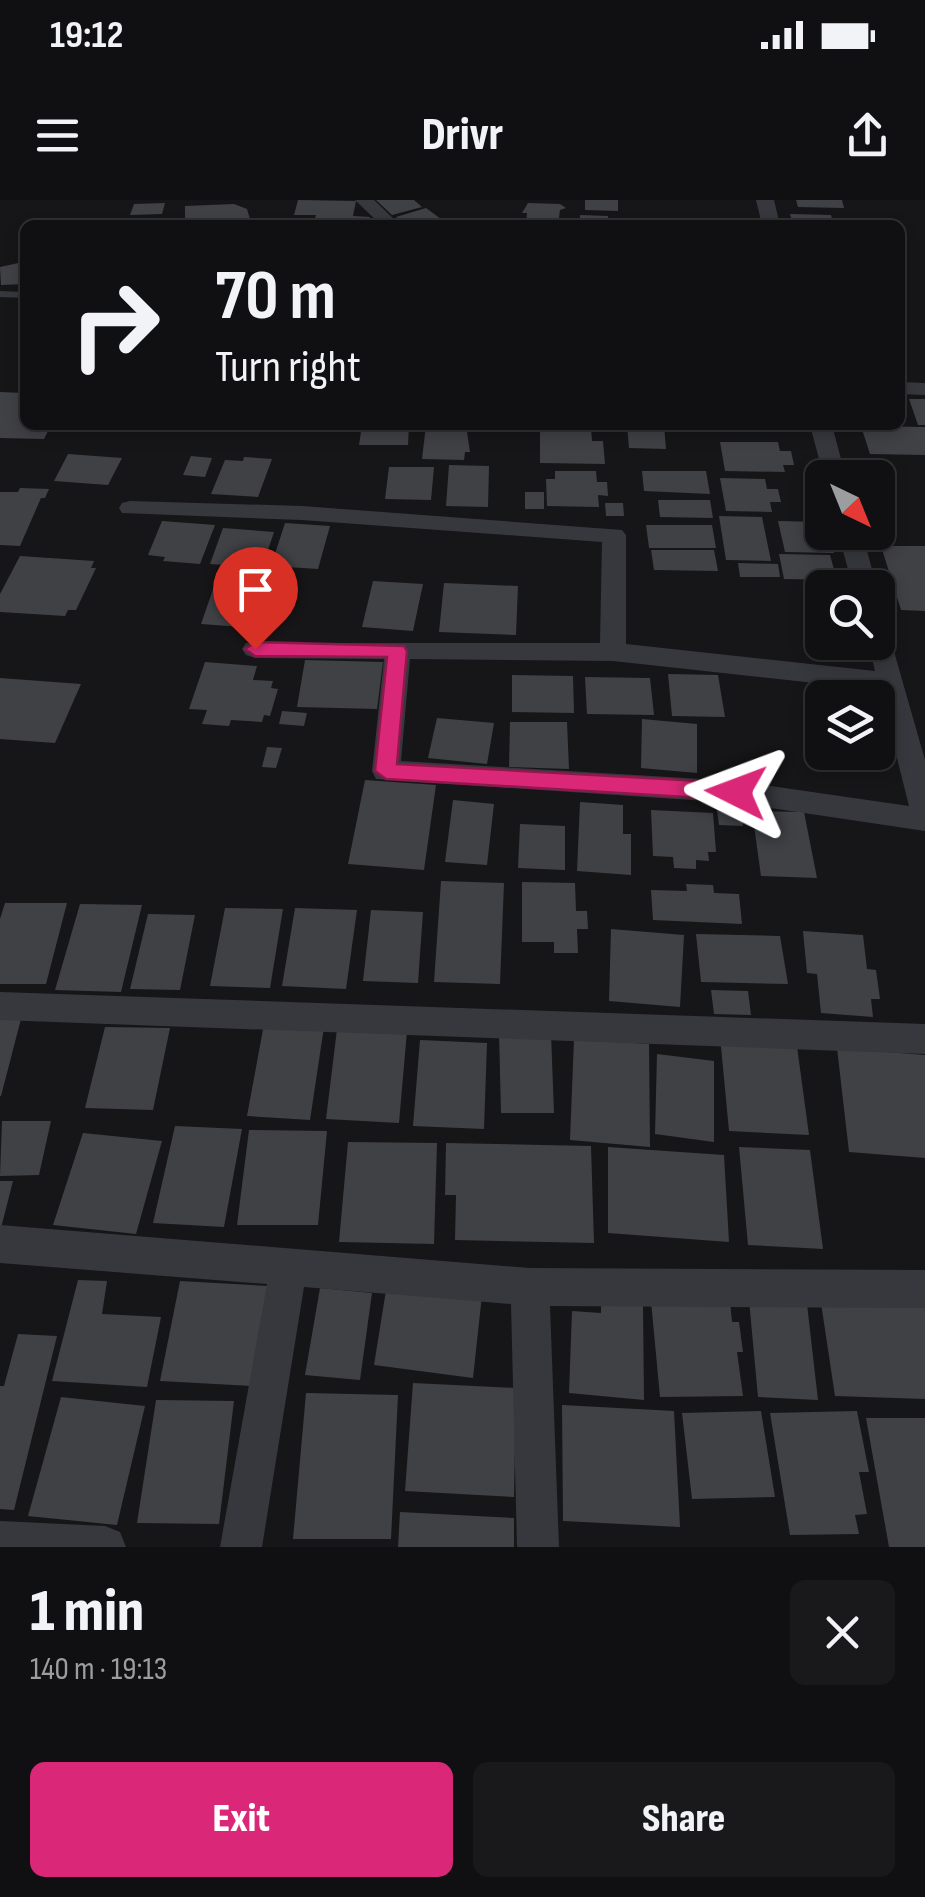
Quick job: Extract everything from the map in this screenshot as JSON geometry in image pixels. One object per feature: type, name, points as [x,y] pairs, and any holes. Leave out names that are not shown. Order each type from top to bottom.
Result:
[{"type":"street","points":[[364,200],[386,220]]},
{"type":"street","points":[[822,430],[830,460]]},
{"type":"street","points":[[130,508],[302,513],[614,535],[613,652]]},
{"type":"street","points":[[255,649],[613,652],[872,680]]},
{"type":"street","points":[[398,651],[386,771],[736,792],[925,816],[895,698]]},
{"type":"street","points":[[0,1006],[925,1038]]},
{"type":"street","points":[[0,1244],[530,1288],[925,1289]]},
{"type":"street","points":[[241,1547],[289,1265]]},
{"type":"street","points":[[530,1288],[538,1547]]},
{"type":"street","points":[[0,1542],[105,1547]]},
{"type":"building","points":[[298,200],[356,201],[353,216],[370,217],[314,220],[316,215],[294,215]]},
{"type":"building","points":[[376,200],[414,200],[422,207],[392,215]]},
{"type":"building","points":[[585,200],[618,200],[618,211],[585,210]]},
{"type":"building","points":[[796,200],[842,200],[844,208],[798,207]]},
{"type":"building","points":[[165,203],[162,214],[130,215],[134,204]]},
{"type":"building","points":[[528,203],[560,204],[566,208],[560,210],[559,220],[526,220],[527,213],[522,213]]},
{"type":"building","points":[[234,204],[247,209],[250,219],[185,220],[185,206]]},
{"type":"building","points":[[426,208],[442,220],[400,220],[396,217]]},
{"type":"building","points":[[790,214],[831,215],[832,220],[792,220]]},
{"type":"building","points":[[580,215],[608,216],[608,220],[580,220]]},
{"type":"building","points":[[20,263],[20,284],[1,285],[0,267]]},
{"type":"building","points":[[0,392],[20,393],[20,430],[48,430],[44,439],[0,438]]},
{"type":"building","points":[[909,399],[925,399],[925,425],[918,425]]},
{"type":"building","points":[[925,427],[925,455],[870,454],[862,430]]},
{"type":"building","points":[[361,430],[409,430],[408,445],[359,445]]},
{"type":"building","points":[[425,430],[467,430],[470,452],[465,452],[464,460],[422,459]]},
{"type":"building","points":[[540,430],[591,430],[592,441],[603,441],[605,464],[540,463]]},
{"type":"building","points":[[627,430],[664,430],[666,449],[629,448]]},
{"type":"building","points":[[720,442],[778,442],[780,451],[791,451],[794,465],[783,465],[785,472],[725,471]]},
{"type":"building","points":[[68,454],[122,458],[108,485],[54,481]]},
{"type":"building","points":[[191,456],[212,458],[205,477],[183,475]]},
{"type":"building","points":[[244,457],[272,459],[258,497],[211,494],[225,460],[243,461]]},
{"type":"building","points":[[449,465],[489,466],[488,507],[446,506]]},
{"type":"building","points":[[389,467],[434,467],[431,500],[385,499]]},
{"type":"building","points":[[555,471],[596,471],[597,482],[607,482],[608,496],[598,495],[599,507],[547,506],[546,479],[555,479]]},
{"type":"building","points":[[642,471],[706,471],[710,494],[644,491]]},
{"type":"building","points":[[720,478],[765,479],[767,489],[778,489],[781,502],[770,502],[772,512],[726,511]]},
{"type":"building","points":[[20,488],[49,489],[41,498],[20,546],[0,545],[0,492],[18,492]]},
{"type":"building","points":[[525,492],[544,492],[544,509],[525,509]]},
{"type":"building","points":[[658,500],[710,500],[713,518],[660,517]]},
{"type":"building","points":[[605,503],[623,503],[624,516],[606,516]]},
{"type":"building","points":[[719,516],[762,517],[771,561],[726,560]]},
{"type":"building","points":[[162,521],[215,525],[200,564],[163,561],[165,557],[148,555]]},
{"type":"building","points":[[778,521],[805,522],[805,550],[834,553],[785,552]]},
{"type":"building","points":[[285,523],[330,526],[318,569],[271,566]]},
{"type":"building","points":[[646,525],[712,525],[716,548],[649,548]]},
{"type":"building","points":[[223,528],[274,532],[262,568],[210,564]]},
{"type":"building","points":[[925,546],[925,611],[901,610],[895,591],[895,570],[888,570],[882,550]]},
{"type":"building","points":[[651,550],[714,550],[718,571],[654,570]]},
{"type":"building","points":[[779,554],[830,555],[834,570],[805,570],[805,579],[784,579]]},
{"type":"building","points":[[20,556],[94,561],[91,568],[96,568],[76,610],[68,610],[65,616],[0,612],[0,594]]},
{"type":"building","points":[[738,563],[778,564],[780,577],[740,577]]},
{"type":"building","points":[[218,575],[258,578],[242,627],[201,624]]},
{"type":"building","points":[[373,581],[423,584],[413,631],[362,627]]},
{"type":"building","points":[[444,583],[518,586],[516,635],[439,632]]},
{"type":"building","points":[[305,660],[383,662],[377,709],[297,707]]},
{"type":"building","points":[[205,662],[257,666],[253,680],[273,681],[271,688],[278,689],[270,716],[264,715],[262,722],[231,720],[229,726],[202,724],[207,710],[189,709]]},
{"type":"building","points":[[668,674],[718,675],[725,717],[672,716]]},
{"type":"building","points":[[512,675],[573,676],[574,713],[512,712]]},
{"type":"building","points":[[585,677],[650,678],[654,715],[587,714]]},
{"type":"building","points":[[0,678],[81,684],[55,743],[0,739]]},
{"type":"building","points":[[282,711],[307,713],[304,726],[279,724]]},
{"type":"building","points":[[437,718],[494,723],[487,764],[428,758]]},
{"type":"building","points":[[642,719],[697,724],[697,773],[641,768]]},
{"type":"building","points":[[510,722],[567,722],[569,769],[509,767]]},
{"type":"building","points":[[267,747],[282,748],[276,768],[262,767]]},
{"type":"building","points":[[365,780],[436,785],[424,870],[348,864]]},
{"type":"building","points":[[453,800],[494,804],[487,865],[445,862]]},
{"type":"building","points":[[580,802],[623,805],[623,834],[631,834],[631,875],[577,871]]},
{"type":"building","points":[[716,803],[740,804],[743,826],[719,825]]},
{"type":"building","points":[[651,810],[713,813],[716,852],[708,852],[709,861],[696,860],[696,869],[674,868],[673,857],[653,856]]},
{"type":"building","points":[[752,811],[804,812],[817,878],[761,876]]},
{"type":"building","points":[[520,824],[565,826],[565,870],[518,868]]},
{"type":"building","points":[[441,881],[504,883],[500,984],[434,982]]},
{"type":"building","points":[[522,882],[575,883],[576,911],[587,911],[588,929],[577,929],[578,953],[554,953],[554,942],[522,942]]},
{"type":"building","points":[[686,884],[713,885],[714,893],[739,894],[742,924],[653,920],[651,890],[687,891]]},
{"type":"building","points":[[5,903],[67,903],[46,984],[0,984],[0,919]]},
{"type":"building","points":[[80,904],[142,905],[121,992],[55,990]]},
{"type":"building","points":[[225,908],[283,909],[270,988],[210,986]]},
{"type":"building","points":[[295,908],[357,910],[346,989],[282,986]]},
{"type":"building","points":[[371,910],[423,912],[418,983],[363,981]]},
{"type":"building","points":[[148,914],[195,915],[180,990],[130,989]]},
{"type":"building","points":[[611,929],[684,935],[680,1007],[609,1001]]},
{"type":"building","points":[[803,931],[863,935],[867,969],[876,970],[880,999],[871,999],[873,1017],[821,1013],[817,974],[807,973]]},
{"type":"building","points":[[696,934],[780,936],[788,984],[701,982]]},
{"type":"building","points":[[711,990],[748,991],[751,1015],[714,1014]]},
{"type":"building","points":[[0,1019],[21,1019],[1,1096],[0,1096]]},
{"type":"building","points":[[264,1024],[324,1027],[310,1120],[247,1116]]},
{"type":"building","points":[[105,1027],[170,1028],[153,1110],[85,1108]]},
{"type":"building","points":[[337,1029],[407,1031],[399,1123],[326,1119]]},
{"type":"building","points":[[499,1033],[551,1033],[554,1113],[501,1113]]},
{"type":"building","points":[[720,1036],[796,1039],[809,1135],[729,1131]]},
{"type":"building","points":[[574,1039],[649,1044],[650,1147],[570,1140]]},
{"type":"building","points":[[420,1040],[487,1043],[484,1129],[413,1126]]},
{"type":"building","points":[[837,1048],[925,1055],[925,1158],[849,1152]]},
{"type":"building","points":[[657,1054],[714,1061],[714,1142],[655,1134]]},
{"type":"building","points":[[2,1121],[51,1121],[39,1175],[0,1176]]},
{"type":"building","points":[[175,1126],[242,1129],[224,1227],[153,1223]]},
{"type":"building","points":[[249,1130],[327,1131],[318,1225],[237,1225]]},
{"type":"building","points":[[83,1133],[162,1141],[136,1234],[53,1225]]},
{"type":"building","points":[[348,1142],[437,1143],[434,1244],[339,1242]]},
{"type":"building","points":[[446,1143],[591,1146],[594,1243],[455,1240],[456,1195],[445,1195]]},
{"type":"building","points":[[608,1147],[724,1155],[729,1242],[608,1233]]},
{"type":"building","points":[[739,1147],[810,1150],[823,1249],[748,1245]]},
{"type":"building","points":[[0,1181],[13,1181],[1,1228],[0,1228]]},
{"type":"building","points":[[78,1280],[107,1281],[102,1314],[161,1317],[147,1387],[52,1381]]},
{"type":"building","points":[[180,1281],[268,1286],[252,1386],[160,1381]]},
{"type":"building","points":[[387,1284],[482,1295],[473,1378],[374,1365]]},
{"type":"building","points":[[320,1288],[372,1293],[360,1380],[305,1375]]},
{"type":"building","points":[[749,1300],[807,1304],[818,1400],[758,1397]]},
{"type":"building","points":[[651,1301],[730,1301],[732,1322],[739,1322],[743,1352],[737,1352],[743,1396],[660,1397]]},
{"type":"building","points":[[601,1302],[643,1305],[644,1400],[569,1393],[572,1311],[601,1313]]},
{"type":"building","points":[[821,1303],[925,1306],[925,1399],[835,1396]]},
{"type":"building","points":[[18,1334],[57,1336],[14,1510],[0,1509],[0,1386],[4,1386]]},
{"type":"building","points":[[413,1383],[516,1388],[514,1497],[405,1491]]},
{"type":"building","points":[[306,1393],[398,1395],[391,1539],[293,1539]]},
{"type":"building","points":[[61,1397],[145,1406],[117,1525],[28,1516]]},
{"type":"building","points":[[156,1400],[234,1401],[219,1524],[137,1523]]},
{"type":"building","points":[[562,1405],[674,1411],[680,1527],[563,1521]]},
{"type":"building","points":[[761,1411],[775,1497],[692,1499],[682,1413]]},
{"type":"building","points":[[857,1411],[869,1472],[859,1472],[867,1514],[855,1515],[859,1534],[790,1535],[770,1413]]},
{"type":"building","points":[[866,1418],[925,1418],[925,1547],[889,1547]]},
{"type":"building","points":[[400,1512],[514,1518],[514,1547],[398,1547]]},
{"type":"route","points":[[255,649],[398,651],[386,771],[736,792]]}]
